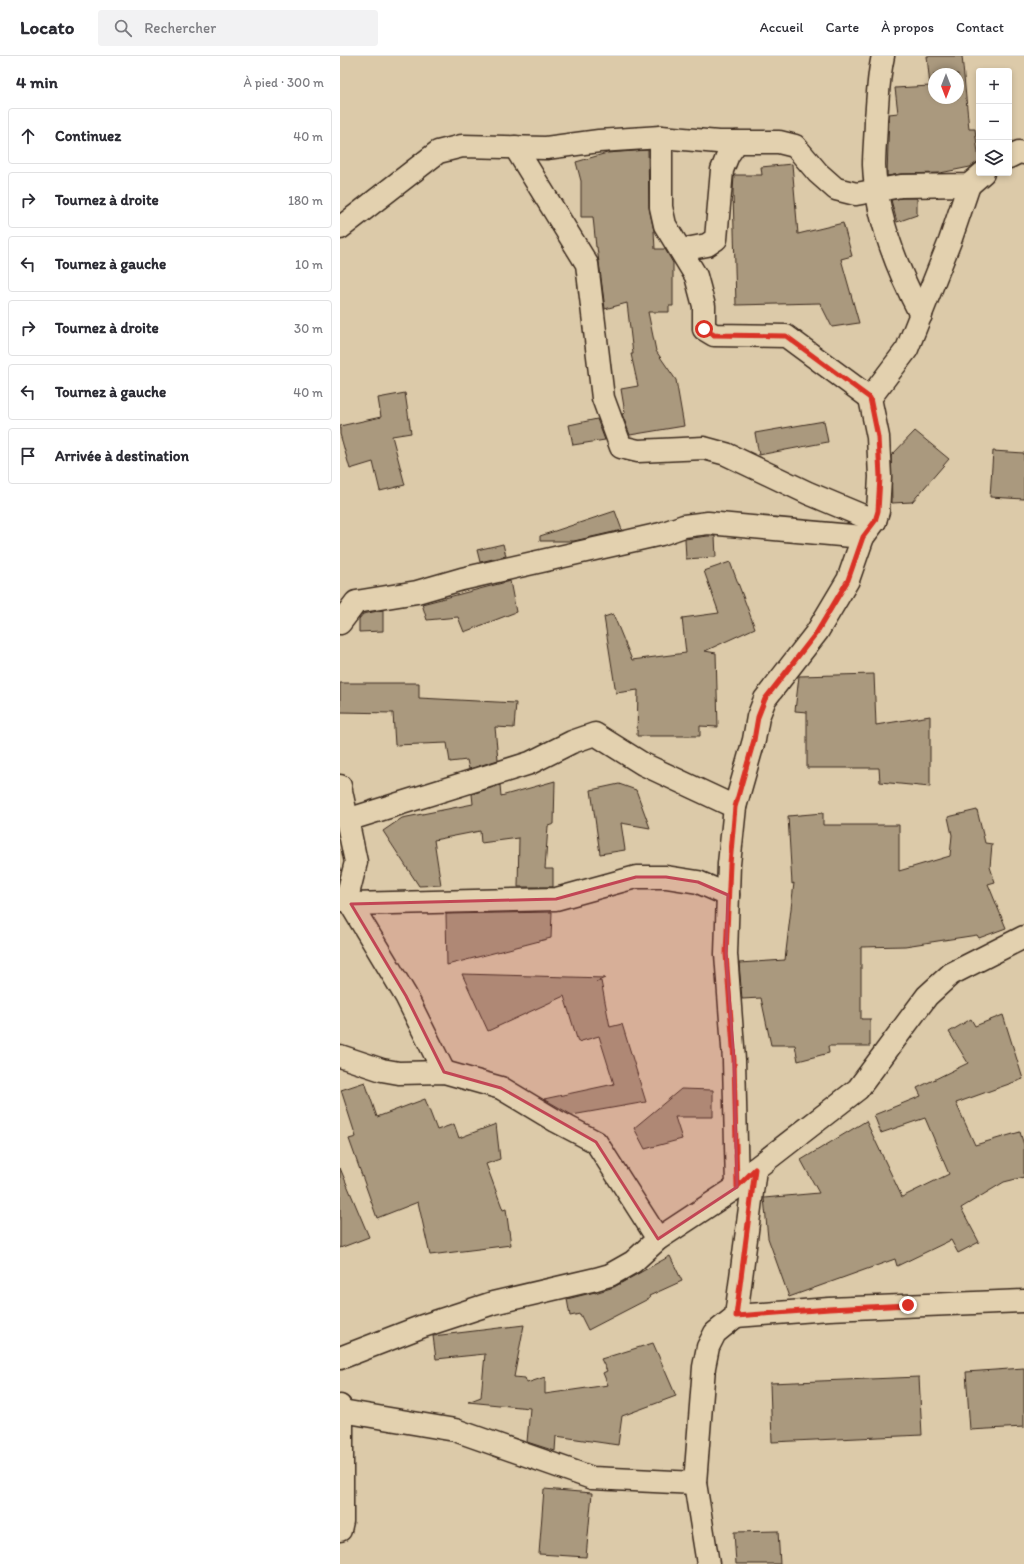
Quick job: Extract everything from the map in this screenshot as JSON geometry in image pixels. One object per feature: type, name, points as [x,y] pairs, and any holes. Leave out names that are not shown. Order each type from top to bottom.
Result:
[{"type":"street","points":[[883,56],[879,75],[874,165],[877,190],[893,253],[920,315]]},
{"type":"street","points":[[661,137],[662,207],[665,225],[696,276],[704,306],[704,329],[714,335],[786,336],[870,398],[878,437],[880,477],[878,511],[848,580],[817,632],[765,699],[758,717],[754,740],[735,807],[728,895],[726,954],[734,1060],[737,1187]]},
{"type":"street","points":[[340,228],[438,152],[462,146],[546,148],[599,141],[661,137],[737,142],[779,142],[795,146],[818,173],[836,189],[856,194],[901,186],[976,179],[907,349],[870,398]]},
{"type":"street","points":[[681,250],[707,245],[716,239],[722,170],[728,155],[737,142]]},
{"type":"street","points":[[515,147],[587,264],[603,398],[621,447],[638,451],[704,448],[726,454],[808,493],[869,529]]},
{"type":"street","points":[[1012,155],[1018,152],[1024,153]]},
{"type":"street","points":[[340,623],[356,602],[417,592],[462,579],[660,534],[684,526],[708,523],[869,529]]},
{"type":"street","points":[[347,820],[530,763],[572,742],[594,734],[643,764],[735,807]]},
{"type":"street","points":[[340,786],[356,862],[346,900],[406,996],[444,1072]]},
{"type":"street","points":[[346,900],[556,899],[636,877],[666,877],[698,882],[728,895]]},
{"type":"street","points":[[340,1358],[423,1326],[493,1303],[610,1275],[633,1262],[658,1239],[737,1187],[755,1169],[858,1089],[927,996],[951,974],[1024,938]]},
{"type":"street","points":[[340,1056],[382,1070],[393,1072],[444,1072],[501,1088],[556,1121],[596,1142],[658,1239]]},
{"type":"street","points":[[736,1316],[755,1169]]},
{"type":"street","points":[[708,1564],[695,1483],[704,1367],[708,1347],[715,1333],[736,1316],[829,1309],[1024,1301]]},
{"type":"street","points":[[340,1530],[342,1520],[341,1408],[455,1430],[592,1478],[695,1483]]},
{"type":"highlighted area","points":[[636,877],[666,877],[698,882],[728,895],[726,954],[734,1060],[737,1187],[658,1239],[596,1142],[501,1088],[444,1072],[406,996],[351,904],[556,899]]},
{"type":"building","points":[[927,56],[962,56],[963,68],[928,68]]},
{"type":"building","points":[[964,77],[969,129],[975,129],[976,163],[970,167],[940,173],[901,174],[887,176],[889,114],[898,113],[895,88],[928,86],[928,104],[964,104]]},
{"type":"building","points":[[648,150],[649,207],[654,231],[655,249],[665,249],[673,263],[673,306],[669,306],[669,312],[648,312],[656,351],[676,380],[684,426],[630,435],[622,414],[625,413],[621,389],[638,386],[631,354],[633,354],[627,303],[605,309],[593,217],[581,217],[581,181],[576,162],[607,153]]},
{"type":"building","points":[[792,164],[798,234],[843,223],[852,256],[841,259],[859,323],[832,327],[820,303],[736,305],[733,192],[734,175],[762,175],[761,167]]},
{"type":"building","points":[[917,198],[917,215],[897,222],[891,200]]},
{"type":"building","points":[[405,393],[411,433],[392,436],[405,485],[380,491],[373,462],[350,469],[340,434],[340,426],[381,417],[378,398]]},
{"type":"building","points":[[597,419],[605,440],[573,445],[569,425]]},
{"type":"building","points":[[824,421],[828,442],[759,455],[755,433]]},
{"type":"building","points":[[915,431],[949,459],[912,502],[892,503],[891,456]]},
{"type":"building","points":[[993,451],[1024,453],[1024,499],[990,497]]},
{"type":"building","points":[[615,511],[622,530],[574,541],[540,541],[540,536]]},
{"type":"building","points":[[715,536],[716,557],[686,559],[685,539]]},
{"type":"building","points":[[503,544],[506,556],[480,562],[477,550]]},
{"type":"building","points":[[730,562],[755,628],[705,651],[716,653],[718,727],[700,726],[700,736],[637,736],[638,690],[616,693],[604,617],[613,614],[632,660],[686,653],[682,618],[719,613],[704,571]]},
{"type":"building","points":[[510,581],[516,612],[464,632],[458,617],[427,620],[422,604]]},
{"type":"building","points":[[383,610],[383,631],[359,632],[359,619],[363,614]]},
{"type":"building","points":[[874,674],[876,725],[930,716],[930,787],[880,782],[879,768],[807,768],[807,712],[795,711],[799,676]]},
{"type":"building","points":[[340,683],[419,683],[419,698],[516,703],[514,728],[495,727],[498,760],[469,769],[467,760],[450,762],[447,743],[395,745],[393,713],[340,712]]},
{"type":"building","points":[[555,781],[554,824],[548,826],[545,869],[553,869],[553,887],[518,887],[519,838],[481,843],[480,831],[434,840],[441,885],[419,886],[383,831],[402,818],[473,804],[472,794],[500,785],[501,796]]},
{"type":"building","points":[[619,784],[636,790],[650,828],[621,823],[625,850],[600,854],[591,790]]},
{"type":"building","points":[[977,810],[985,843],[992,844],[990,867],[995,882],[988,884],[1006,928],[979,938],[977,935],[905,946],[861,947],[861,1019],[870,1019],[870,1046],[828,1046],[829,1053],[798,1061],[795,1045],[771,1045],[761,998],[742,999],[739,963],[785,960],[794,883],[792,884],[788,816],[823,813],[823,825],[899,825],[899,871],[950,856],[952,835],[948,817]]},
{"type":"building","points":[[552,912],[551,938],[447,965],[446,914]]},
{"type":"building","points":[[462,974],[605,978],[596,982],[601,981],[610,1027],[622,1024],[646,1102],[572,1115],[544,1099],[614,1084],[599,1036],[578,1042],[564,996],[488,1031]]},
{"type":"building","points":[[1003,1015],[1023,1079],[956,1103],[975,1145],[1020,1132],[1024,1145],[1024,1177],[1004,1182],[961,1208],[979,1242],[958,1253],[951,1240],[897,1266],[895,1259],[789,1297],[768,1238],[764,1198],[819,1193],[801,1160],[866,1121],[902,1197],[949,1174],[925,1118],[881,1133],[874,1115],[921,1096],[917,1088],[968,1063],[949,1032],[971,1019],[975,1026]]},
{"type":"building","points":[[365,1082],[377,1117],[425,1099],[437,1130],[454,1124],[459,1138],[496,1124],[500,1159],[486,1164],[503,1210],[506,1209],[511,1245],[430,1255],[418,1202],[377,1218],[349,1139],[356,1137],[341,1090]]},
{"type":"building","points":[[681,1089],[713,1090],[713,1117],[675,1117],[682,1139],[645,1149],[634,1128]]},
{"type":"building","points":[[340,1168],[369,1237],[340,1248]]},
{"type":"building","points":[[670,1256],[682,1281],[649,1296],[650,1298],[588,1330],[580,1314],[570,1316],[567,1299],[614,1287]]},
{"type":"building","points":[[524,1325],[514,1377],[525,1378],[527,1383],[545,1377],[545,1394],[608,1385],[603,1373],[607,1371],[601,1359],[653,1343],[676,1396],[622,1416],[618,1445],[556,1436],[555,1451],[527,1442],[530,1408],[468,1402],[481,1397],[485,1354],[436,1359],[433,1336]]},
{"type":"building","points":[[1024,1368],[1024,1427],[970,1430],[966,1372]]},
{"type":"building","points":[[919,1377],[922,1435],[772,1442],[770,1383]]},
{"type":"building","points":[[544,1489],[592,1493],[586,1557],[539,1554]]},
{"type":"building","points":[[778,1531],[780,1564],[736,1564],[734,1532]]},
{"type":"route","points":[[704,329],[714,335],[786,336],[870,398],[878,437],[880,477],[878,511],[875,521],[863,537],[848,580],[817,632],[765,699],[758,717],[754,740],[735,807],[730,864],[726,954],[734,1060],[737,1187],[755,1169],[736,1316],[908,1305]]}]
